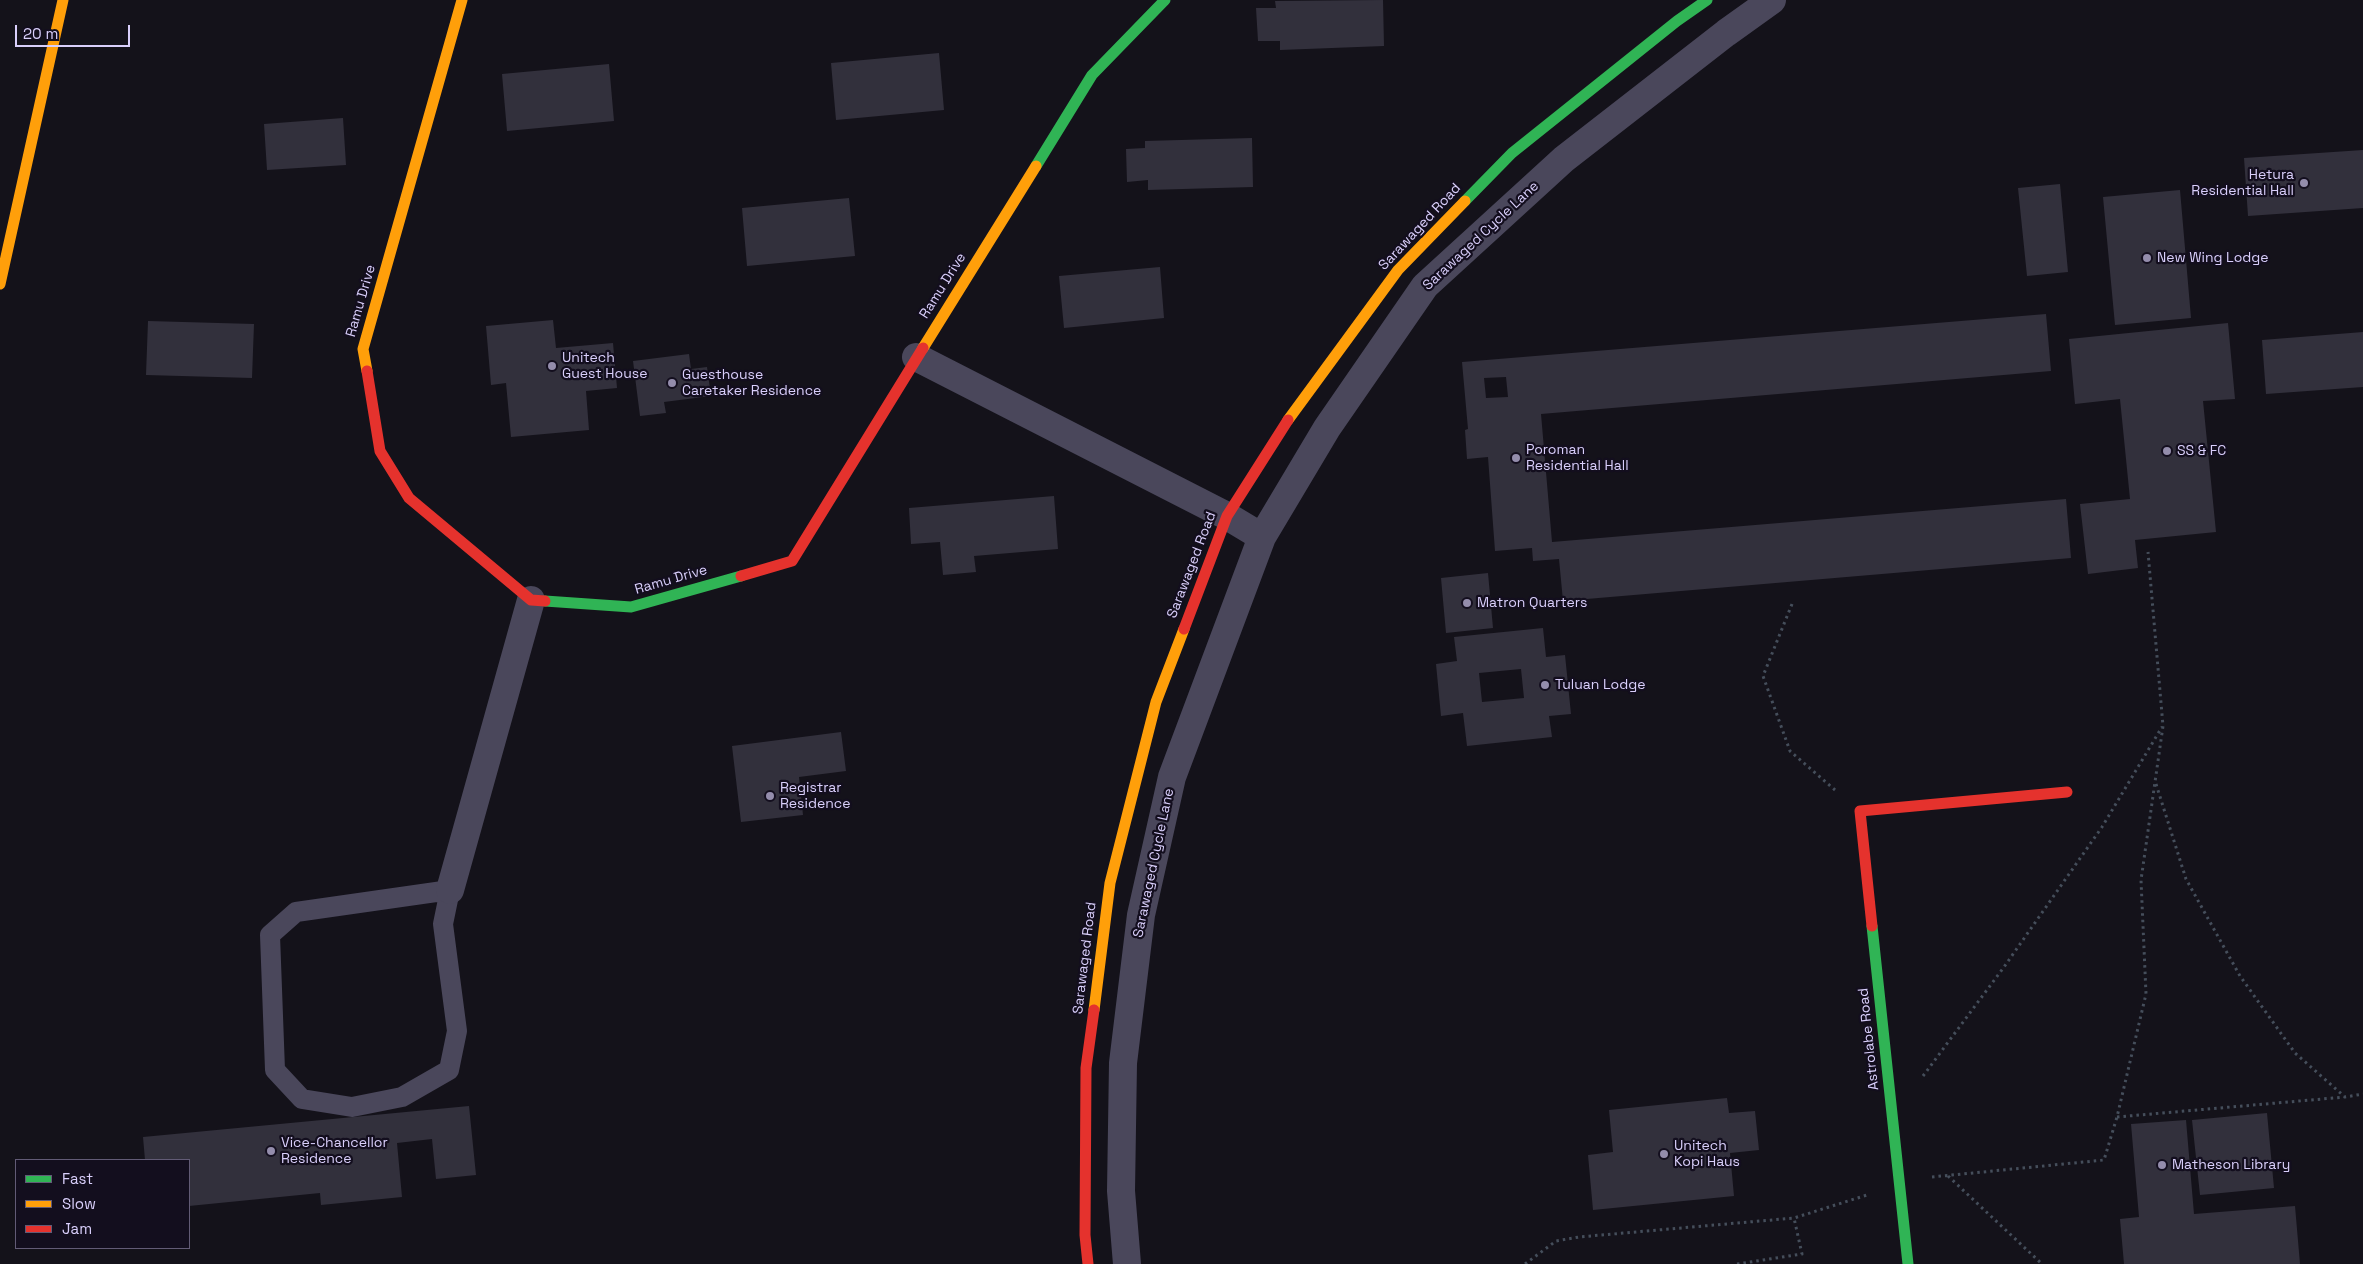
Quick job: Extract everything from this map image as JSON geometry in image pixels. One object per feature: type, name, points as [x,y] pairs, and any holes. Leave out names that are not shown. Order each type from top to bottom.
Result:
[{"type":"street","points":[[0,284],[63,0]]},
{"type":"street","name":"Ramu Drive","points":[[462,0],[363,349],[380,451],[409,498],[531,600],[631,607],[792,561],[916,357],[1092,75],[1165,0]]},
{"type":"street","name":"Sarawaged Road","points":[[1088,1264],[1086,1235],[1086,1068],[1110,883],[1156,702],[1227,516],[1294,411],[1398,270],[1512,153],[1676,21],[1707,0]]},
{"type":"street","name":"Sarawaged Cycle Lane","points":[[1127,1264],[1120,1191],[1123,1063],[1141,915],[1172,778],[1262,537],[1327,428],[1425,286],[1564,159],[1726,33],[1772,0]]},
{"type":"street","points":[[916,357],[1227,516],[1262,537]]},
{"type":"street","points":[[450,890],[531,600]]},
{"type":"street","points":[[1860,811],[2067,792]]},
{"type":"street","name":"Astrolabe Road","points":[[1860,811],[1908,1264]]},
{"type":"lane","points":[[450,890],[443,924],[457,1031],[449,1070],[402,1097],[352,1107],[302,1099],[275,1070],[270,936],[296,912],[450,890]]},
{"type":"path","points":[[1525,1264],[1556,1241],[1579,1237],[1794,1218],[1878,1192],[1899,1180],[2104,1160],[2118,1117],[2146,994],[2141,880],[2163,726],[2148,552]]},
{"type":"path","points":[[1792,604],[1763,676],[1790,752],[1860,811]]},
{"type":"path","points":[[1892,1117],[2004,967],[2102,827],[2163,726]]},
{"type":"path","points":[[2155,781],[2186,879],[2240,976],[2295,1053],[2345,1096]]},
{"type":"path","points":[[2118,1117],[2363,1094]]},
{"type":"path","points":[[1947,1175],[2042,1264]]},
{"type":"path","points":[[1737,1264],[1802,1254],[1794,1218]]},
{"type":"building","points":[[1383,0],[1384,46],[1280,50],[1280,41],[1258,41],[1256,8],[1276,8],[1275,1]]},
{"type":"building","points":[[939,53],[944,110],[836,120],[831,63]]},
{"type":"building","points":[[609,64],[614,121],[507,131],[502,74]]},
{"type":"building","points":[[343,118],[346,165],[267,170],[264,124]]},
{"type":"building","points":[[1252,138],[1253,187],[1148,190],[1148,180],[1127,182],[1126,149],[1145,148],[1145,141]]},
{"type":"building","name":"Hetura Residential Hall","points":[[2363,150],[2363,208],[2248,216],[2244,158]]},
{"type":"building","points":[[2060,184],[2068,272],[2027,276],[2018,188]]},
{"type":"building","name":"New Wing Lodge","points":[[2180,190],[2191,318],[2115,325],[2103,197]]},
{"type":"building","points":[[849,198],[855,256],[747,266],[742,208]]},
{"type":"building","points":[[1160,267],[1164,318],[1064,328],[1059,276]]},
{"type":"building","name":"Poroman Residential Hall","points":[[2046,314],[2051,371],[1541,414],[1552,542],[2066,499],[2071,558],[1563,601],[1559,559],[1533,561],[1532,548],[1495,551],[1488,457],[1467,459],[1465,430],[1468,429],[1462,362]],"holes":[[[1506,377],[1508,397],[1486,398],[1484,378]]]},
{"type":"building","name":"Unitech Guest House","points":[[553,320],[556,348],[613,343],[617,388],[586,391],[589,430],[511,437],[506,383],[491,385],[486,326]]},
{"type":"building","points":[[148,321],[254,324],[252,378],[146,375]]},
{"type":"building","name":"SS & FC","points":[[2228,323],[2235,399],[2203,401],[2216,532],[2135,540],[2138,568],[2088,574],[2080,504],[2130,499],[2120,399],[2075,404],[2069,339]]},
{"type":"building","points":[[2363,332],[2363,387],[2266,394],[2262,340]]},
{"type":"building","name":"Guesthouse Caretaker Residence","points":[[689,354],[691,369],[707,367],[711,396],[664,402],[666,413],[640,416],[633,361]]},
{"type":"building","points":[[1054,496],[1058,549],[974,556],[976,572],[943,575],[940,542],[911,544],[909,508]]},
{"type":"building","name":"Matron Quarters","points":[[1488,573],[1493,628],[1446,633],[1441,578]]},
{"type":"building","name":"Tuluan Lodge","points":[[1543,628],[1546,657],[1565,655],[1571,714],[1549,716],[1552,737],[1467,746],[1463,713],[1441,716],[1436,664],[1457,661],[1454,637]],"holes":[[[1521,669],[1524,698],[1482,702],[1479,673]]]},
{"type":"building","name":"Registrar Residence","points":[[841,732],[846,771],[799,777],[803,815],[741,822],[732,746]]},
{"type":"building","name":"Unitech Kopi Haus","points":[[1727,1098],[1729,1113],[1755,1111],[1759,1150],[1730,1153],[1734,1196],[1593,1210],[1588,1155],[1613,1152],[1609,1110]]},
{"type":"building","name":"Vice-Chancellor Residence","points":[[469,1106],[476,1175],[436,1179],[432,1139],[397,1143],[402,1197],[321,1205],[320,1193],[190,1206],[190,1159],[145,1159],[143,1137]]},
{"type":"building","points":[[2267,1113],[2274,1188],[2200,1195],[2192,1120]]},
{"type":"building","name":"Matheson Library","points":[[2186,1120],[2194,1214],[2295,1206],[2300,1264],[2124,1264],[2120,1219],[2139,1217],[2131,1124]]},
{"type":"traffic: fast","points":[[1036,166],[1092,75],[1165,0]]},
{"type":"traffic: fast","points":[[1465,201],[1512,153],[1677,21],[1707,0]]},
{"type":"traffic: fast","points":[[545,601],[631,607],[741,576]]},
{"type":"traffic: fast","points":[[1872,926],[1908,1264]]},
{"type":"traffic: slow","points":[[0,284],[63,0]]},
{"type":"traffic: slow","points":[[367,371],[363,349],[462,0]]},
{"type":"traffic: slow","points":[[923,348],[1036,166]]},
{"type":"traffic: slow","points":[[1288,420],[1398,270],[1465,201]]},
{"type":"traffic: slow","points":[[1094,1010],[1110,883],[1156,702],[1184,629]]},
{"type":"traffic: jam","points":[[741,576],[792,561],[923,348]]},
{"type":"traffic: jam","points":[[367,371],[380,451],[409,498],[531,600],[545,601]]},
{"type":"traffic: jam","points":[[1184,629],[1227,516],[1288,420]]},
{"type":"traffic: jam","points":[[1872,926],[1860,811],[2067,792]]},
{"type":"traffic: jam","points":[[1088,1264],[1085,1235],[1086,1068],[1094,1010]]},
{"type":"place","name":"Hetura Residential Hall","points":[[2304,183]]},
{"type":"place","name":"New Wing Lodge","points":[[2147,258]]},
{"type":"place","name":"Unitech Guest House","points":[[552,366]]},
{"type":"place","name":"Guesthouse Caretaker Residence","points":[[672,383]]},
{"type":"place","name":"SS & FC","points":[[2167,451]]},
{"type":"place","name":"Poroman Residential Hall","points":[[1516,458]]},
{"type":"place","name":"Matron Quarters","points":[[1467,603]]},
{"type":"place","name":"Tuluan Lodge","points":[[1545,685]]},
{"type":"place","name":"Registrar Residence","points":[[770,796]]},
{"type":"place","name":"Vice-Chancellor Residence","points":[[271,1151]]},
{"type":"place","name":"Unitech Kopi Haus","points":[[1664,1154]]},
{"type":"place","name":"Matheson Library","points":[[2162,1165]]}]
